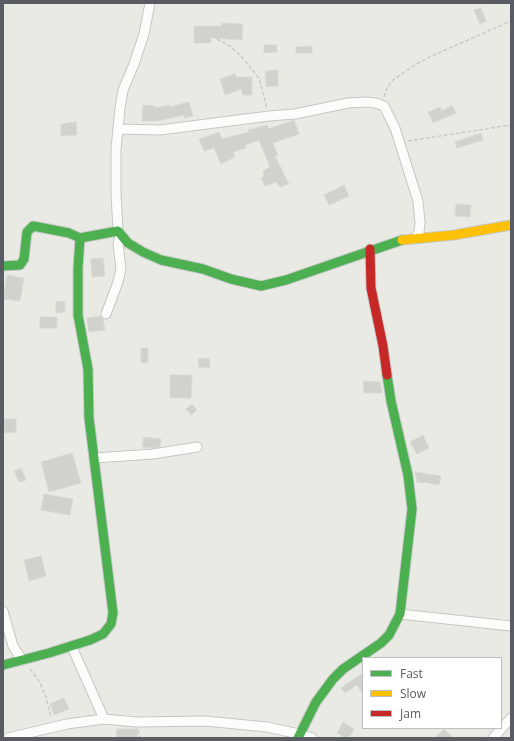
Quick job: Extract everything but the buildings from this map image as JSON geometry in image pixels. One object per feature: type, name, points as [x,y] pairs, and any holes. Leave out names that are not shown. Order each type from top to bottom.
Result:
[{"type":"street","points":[[106,314],[118,282],[121,269],[118,244],[120,233],[116,193],[120,108],[123,90],[144,34],[150,3]]},
{"type":"street","points":[[118,129],[160,130],[295,114],[348,103],[371,102],[384,106],[400,143],[418,201],[420,222],[419,232],[416,237]]},
{"type":"street","points":[[120,233],[128,243],[161,260],[203,269],[231,279],[261,286],[286,280],[398,240],[416,237],[429,238],[454,235],[511,225]]},
{"type":"street","points":[[3,266],[20,265],[24,259],[27,232],[33,226],[80,238],[120,233]]},
{"type":"street","points":[[3,665],[72,647],[103,634],[111,624],[113,612],[88,404],[88,369],[78,314],[78,268],[80,238]]},
{"type":"street","points":[[299,736],[316,702],[333,679],[355,660],[382,643],[389,635],[400,614],[412,509],[408,475],[391,401],[383,346],[371,288],[370,250]]},
{"type":"street","points":[[95,458],[153,454],[197,448]]},
{"type":"street","points":[[3,611],[13,646],[22,660]]},
{"type":"street","points":[[400,614],[511,626]]},
{"type":"street","points":[[72,647],[104,719]]},
{"type":"street","points":[[502,728],[511,718]]},
{"type":"street","points":[[8,738],[53,727],[104,719],[136,722],[205,721],[267,727],[312,738]]},
{"type":"street","points":[[493,738],[501,729]]},
{"type":"path","points":[[384,106],[384,94],[393,80],[400,74],[434,55],[511,21]]},
{"type":"path","points":[[217,39],[231,47],[241,56],[259,78],[269,116]]},
{"type":"path","points":[[400,143],[417,139],[511,125]]},
{"type":"path","points":[[22,660],[39,680],[46,697],[53,727]]},
{"type":"traffic: fast","points":[[3,266],[20,265],[24,259],[27,232],[33,226],[69,233],[80,238],[118,231],[128,243],[161,260],[203,269],[231,279],[261,286],[286,280],[402,240]]},
{"type":"traffic: fast","points":[[3,665],[49,653],[90,640],[103,634],[111,624],[113,613],[89,418],[88,369],[78,315],[78,268],[80,238]]},
{"type":"traffic: fast","points":[[298,738],[316,702],[333,679],[343,669],[381,643],[389,635],[400,614],[412,509],[408,475],[391,401],[387,375]]},
{"type":"traffic: slow","points":[[402,240],[454,235],[511,225]]},
{"type":"traffic: jam","points":[[370,249],[371,288],[383,346],[387,375]]}]
